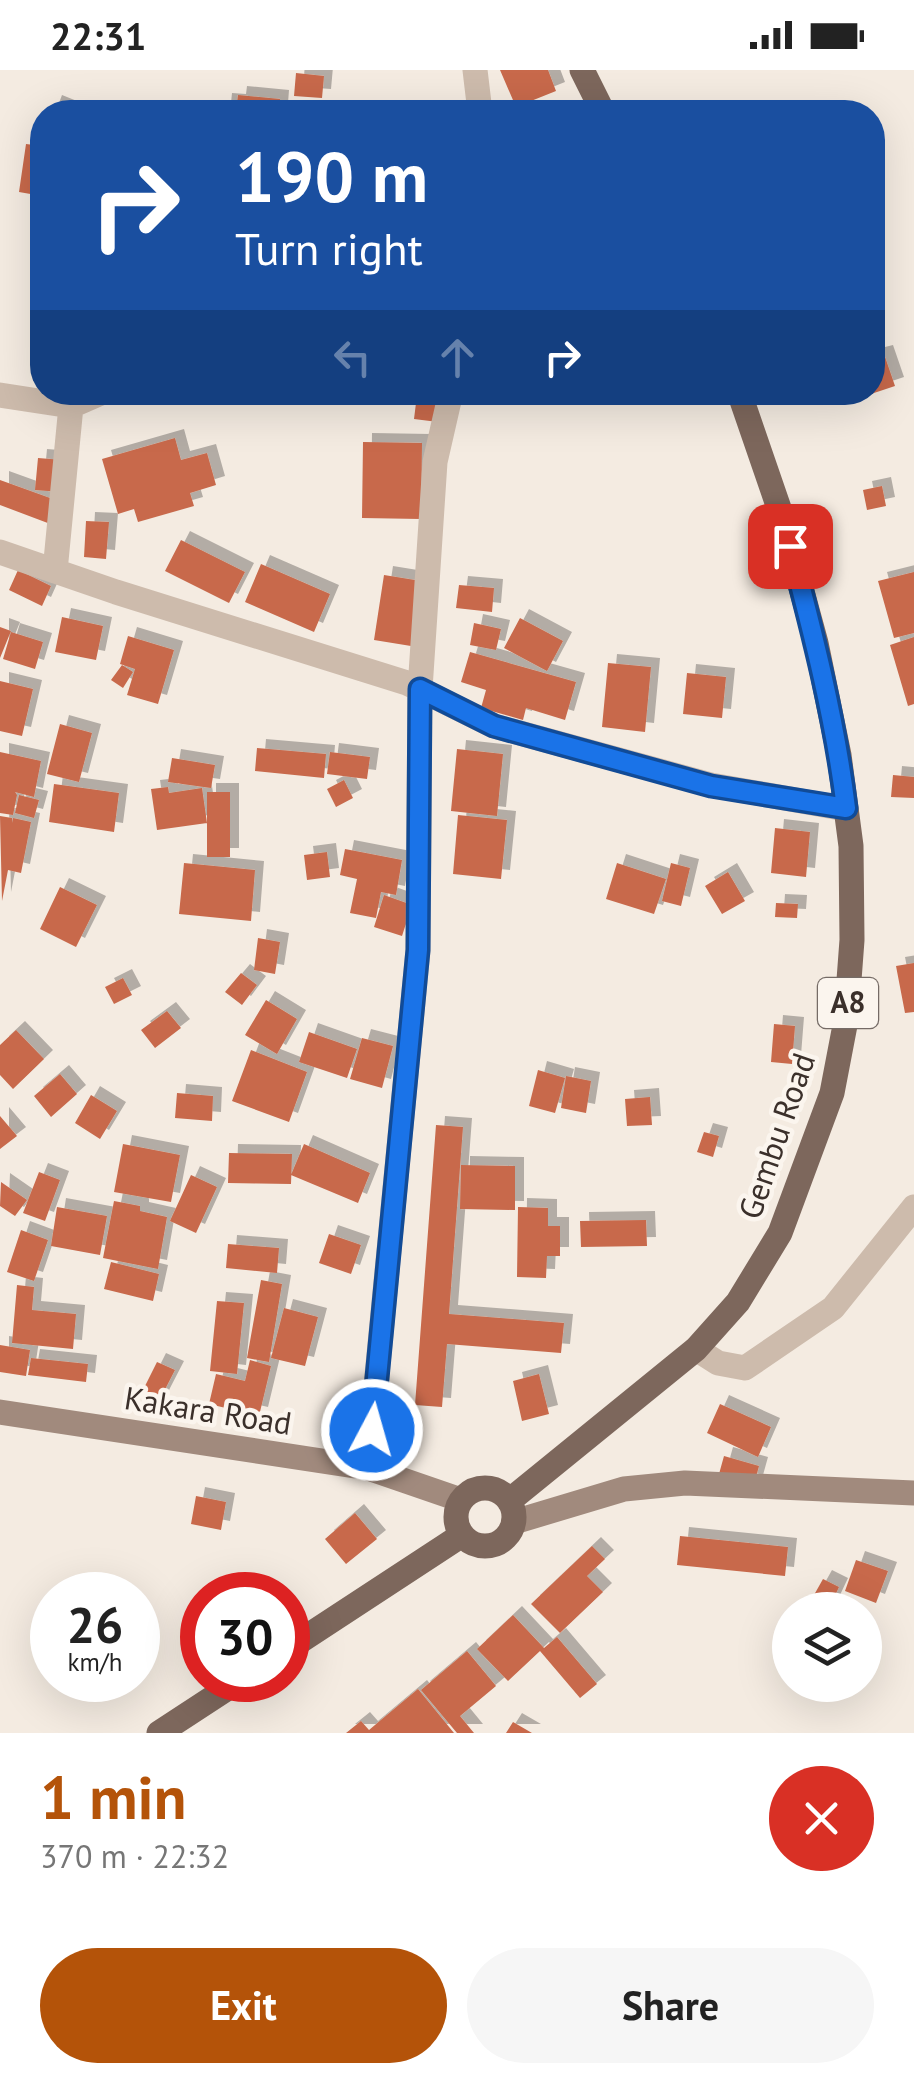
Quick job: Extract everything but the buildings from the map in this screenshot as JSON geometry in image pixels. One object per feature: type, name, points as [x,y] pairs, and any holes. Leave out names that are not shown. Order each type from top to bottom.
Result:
[{"type":"main road","points":[[582,70],[597,100]]},
{"type":"main road","name":"Gembu Road","points":[[462,1535],[481,1546],[492,1546],[510,1532],[511,1511],[696,1349],[738,1302],[780,1234],[832,1094],[846,1020],[852,940],[851,846],[839,755],[816,642],[781,514],[743,405]]},
{"type":"main road","points":[[310,1635],[462,1535],[456,1518],[467,1494],[494,1489],[511,1511]]},
{"type":"main road","points":[[159,1733],[206,1702]]},
{"type":"street","points":[[476,70],[479,100]]},
{"type":"street","points":[[0,394],[30,399]]},
{"type":"street","points":[[55,571],[71,406],[65,405]]},
{"type":"street","points":[[368,1468],[418,950],[420,689],[435,462],[448,405]]},
{"type":"street","points":[[0,552],[420,689],[494,726],[711,786],[846,808]]},
{"type":"street","points":[[696,1349],[718,1363],[746,1368],[832,1308],[914,1207]]},
{"type":"street","name":"Kakara Road","points":[[0,1412],[368,1468],[461,1500]]},
{"type":"street","points":[[511,1511],[624,1489],[686,1483],[914,1493]]},
{"type":"route","points":[[372,1430],[418,950],[420,689],[494,726],[711,786],[846,808],[816,642],[790,546]]}]
